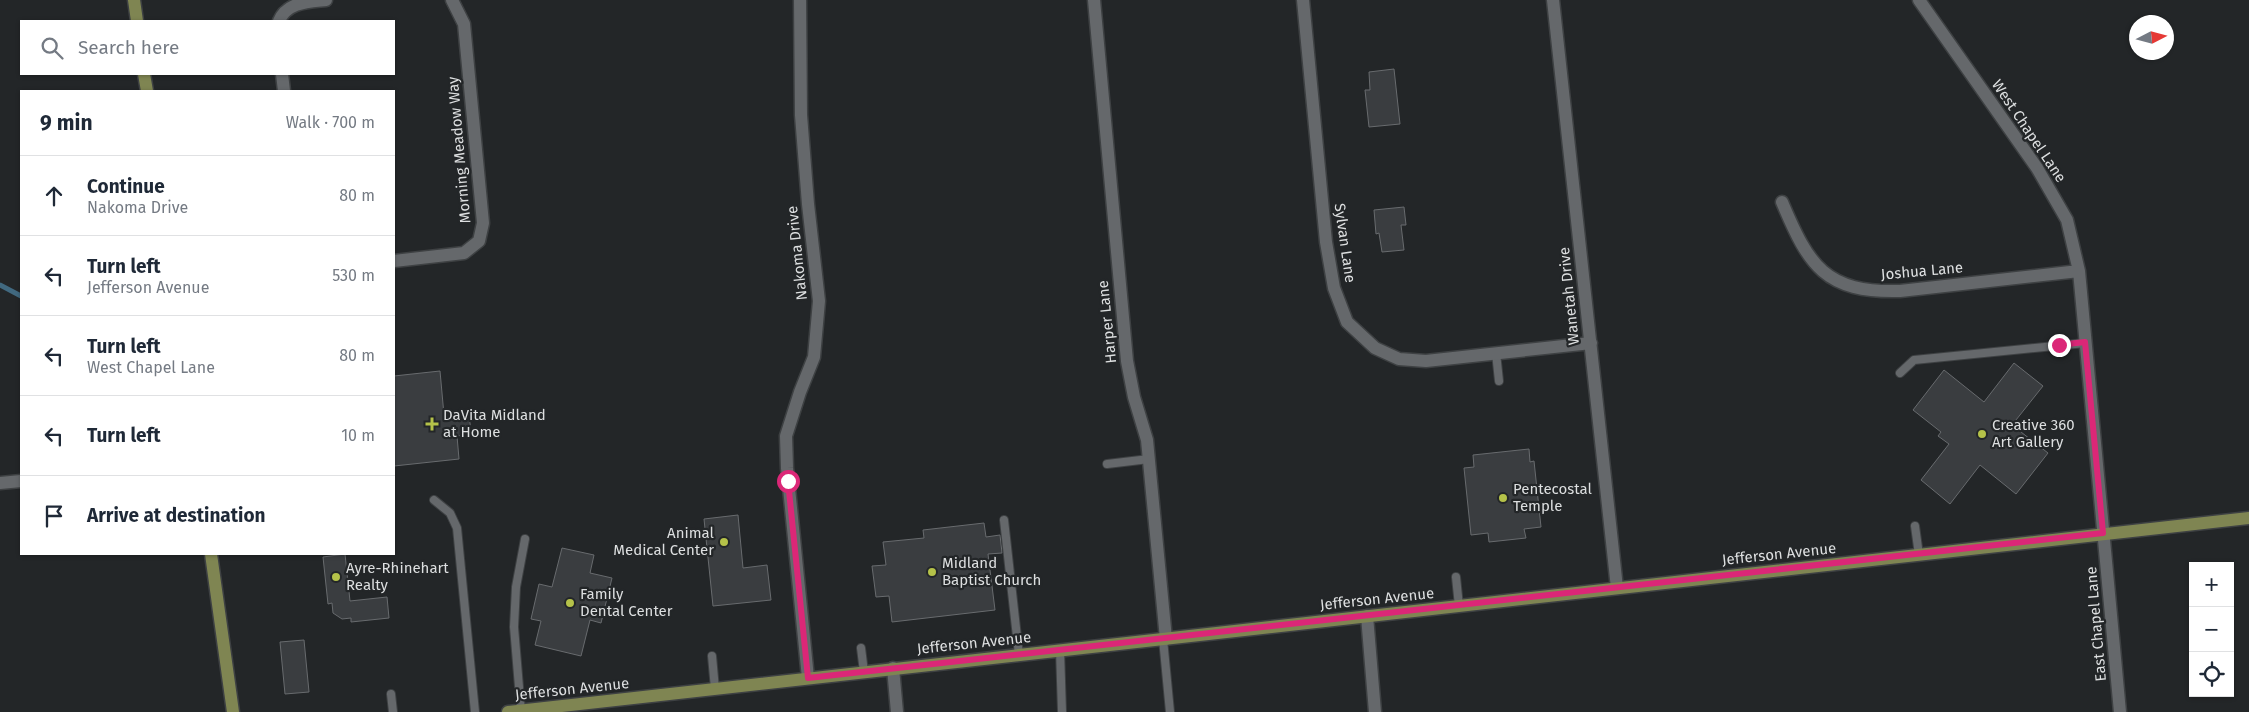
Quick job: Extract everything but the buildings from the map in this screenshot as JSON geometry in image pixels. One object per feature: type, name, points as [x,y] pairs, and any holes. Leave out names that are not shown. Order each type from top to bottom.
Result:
[{"type":"street","points":[[134,0],[137,20]]},
{"type":"street","points":[[279,20],[283,12],[301,3],[326,0]]},
{"type":"street","name":"Morning Meadow Way","points":[[395,261],[464,253],[479,241],[483,223],[464,24],[452,0]]},
{"type":"street","name":"Nakoma Drive","points":[[800,0],[801,115],[808,204],[819,301],[814,356],[786,436],[787,468],[808,678]]},
{"type":"street","name":"Harper Lane","points":[[1094,0],[1127,360],[1134,397],[1147,440],[1164,639]]},
{"type":"street","name":"Sylvan Lane","points":[[1303,0],[1326,242],[1334,288],[1347,322],[1375,348],[1400,358],[1426,361],[1591,343]]},
{"type":"street","name":"Wanetah Drive","points":[[1553,0],[1617,588]]},
{"type":"street","name":"West Chapel Lane","points":[[1918,0],[2037,168],[2067,220],[2079,272],[2103,533]]},
{"type":"street","points":[[144,75],[147,90]]},
{"type":"street","points":[[282,75],[284,90]]},
{"type":"street","name":"Joshua Lane","points":[[1782,202],[1799,241],[1813,262],[1829,276],[1849,286],[1871,292],[1900,291],[2079,272]]},
{"type":"street","points":[[0,483],[20,481]]},
{"type":"street","name":"Jefferson Avenue","points":[[508,712],[2249,518]]},
{"type":"street","name":"East Chapel Lane","points":[[2103,533],[2120,712]]},
{"type":"street","points":[[211,555],[233,712]]},
{"type":"street","points":[[1367,616],[1375,712]]},
{"type":"street","points":[[893,668],[897,712]]},
{"type":"lane","points":[[1900,373],[1914,360],[2085,342]]},
{"type":"lane","points":[[1496,353],[1499,381]]},
{"type":"lane","points":[[1107,464],[1149,459]]},
{"type":"lane","points":[[434,500],[450,513],[457,528],[475,712]]},
{"type":"lane","points":[[1006,523],[1019,655]]},
{"type":"lane","points":[[1916,526],[1919,555]]},
{"type":"lane","points":[[521,710],[514,627],[516,587],[525,539]]},
{"type":"lane","points":[[1456,577],[1459,606]]},
{"type":"lane","points":[[1164,639],[1170,712]]},
{"type":"lane","points":[[861,648],[864,672]]},
{"type":"lane","points":[[1060,650],[1062,712]]},
{"type":"lane","points":[[712,656],[715,689]]},
{"type":"lane","points":[[391,694],[393,712]]},
{"type":"waterway","points":[[0,285],[20,295]]},
{"type":"place","name":"DaVita Midland at Home","points":[[432,424]]},
{"type":"place","name":"Creative 360 Art Gallery","points":[[1982,434]]},
{"type":"place","name":"Pentecostal Temple","points":[[1503,498]]},
{"type":"place","name":"Animal Medical Center","points":[[724,542]]},
{"type":"place","name":"Midland Baptist Church","points":[[932,572]]},
{"type":"place","name":"Ayre-Rhinehart Realty","points":[[336,577]]},
{"type":"place","name":"Family Dental Center","points":[[570,603]]},
{"type":"route","points":[[788,481],[808,678],[1967,550],[2103,533],[2099,507],[2085,342],[2059,345]]}]
